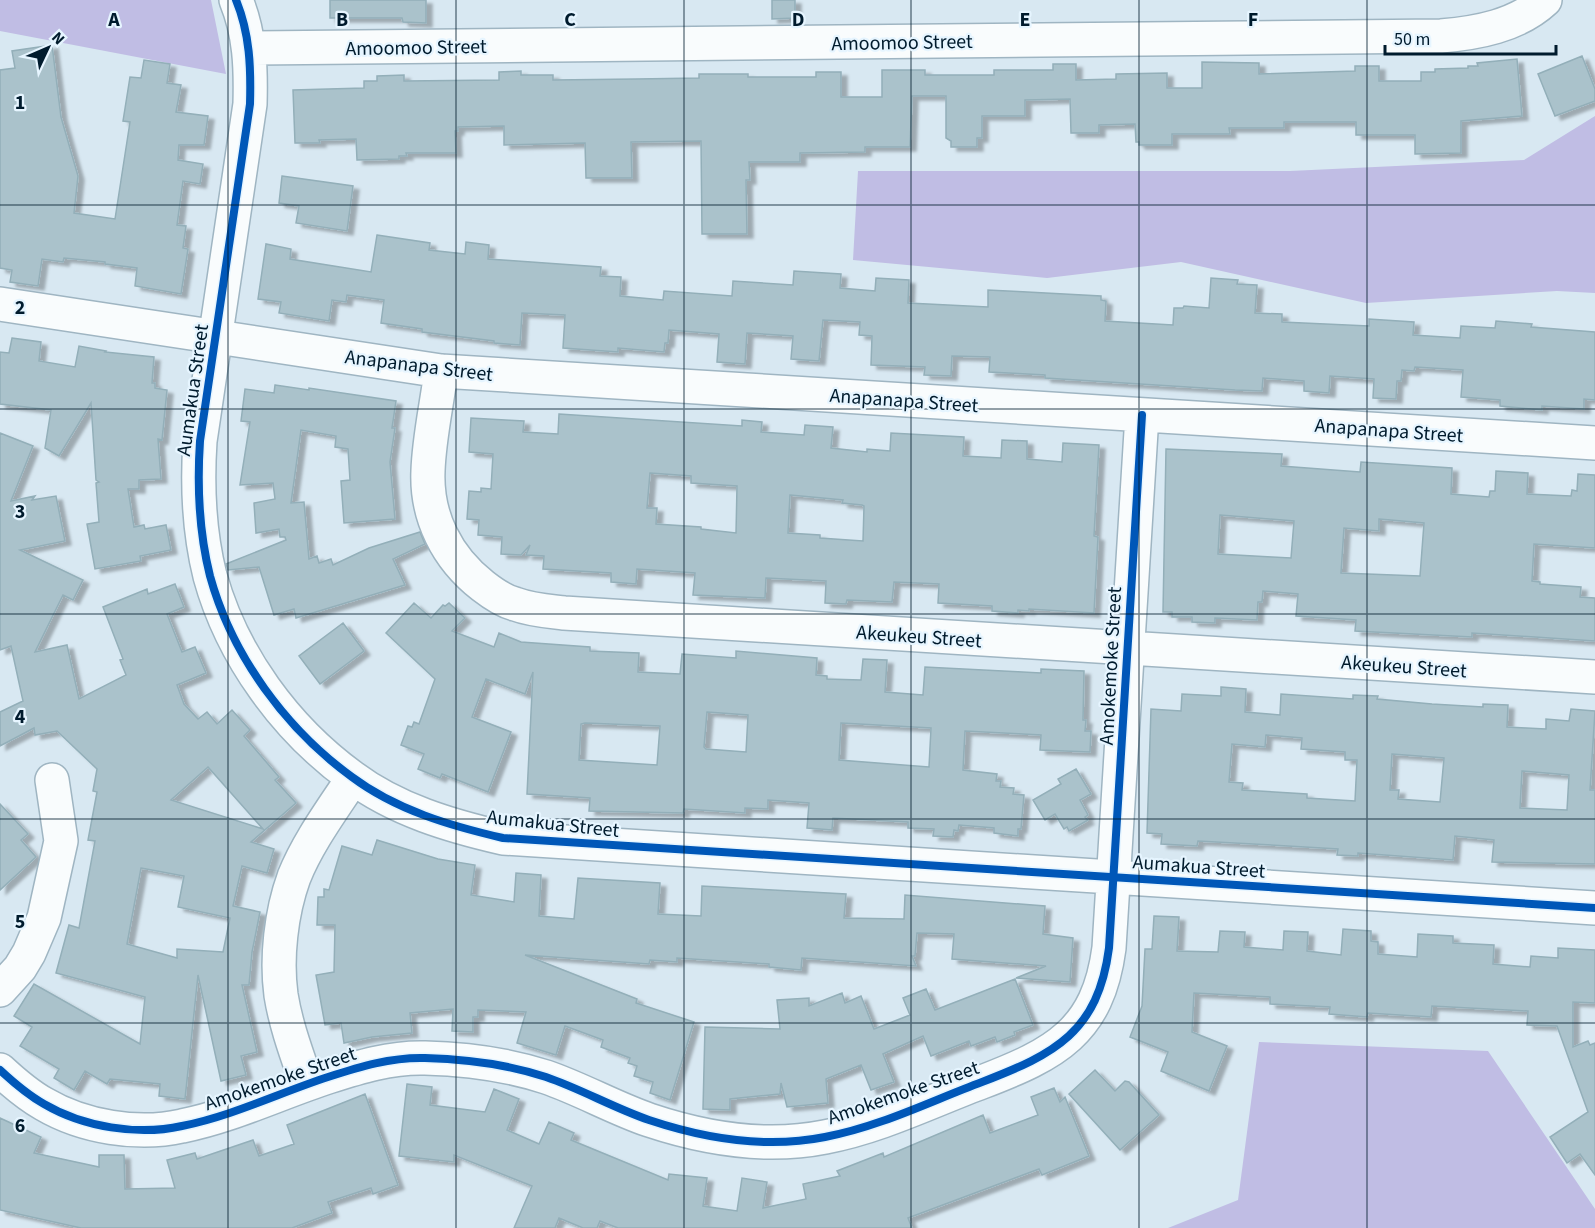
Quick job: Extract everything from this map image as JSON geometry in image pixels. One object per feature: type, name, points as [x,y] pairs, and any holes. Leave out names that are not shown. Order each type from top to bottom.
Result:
[{"type":"street","name":"Aumakua Street","points":[[236,0],[250,48],[250,104],[200,441],[198,478],[202,538],[211,577],[237,643],[253,672],[292,723],[353,778],[397,803],[430,817],[461,828],[503,838],[1595,908]]},
{"type":"street","name":"Amoomoo Street","points":[[250,48],[1441,36],[1473,33],[1504,24],[1522,16],[1545,0]]},
{"type":"street","points":[[0,304],[215,337]]},
{"type":"street","name":"Anapanapa Street","points":[[215,337],[441,371],[1595,443]]},
{"type":"street","name":"Akeukeu Street","points":[[441,371],[428,472],[430,501],[435,523],[445,545],[457,562],[491,592],[513,604],[564,613],[1595,677]]},
{"type":"street","name":"Amokemoke Street","points":[[0,1070],[17,1086],[45,1105],[72,1117],[100,1125],[156,1130],[199,1122],[307,1084],[384,1062],[418,1058],[483,1061],[549,1078],[646,1119],[708,1137],[742,1142],[780,1143],[824,1137],[857,1129],[1036,1060],[1064,1041],[1081,1025],[1101,989],[1106,970],[1142,415]]},
{"type":"street","points":[[307,1084],[281,996],[279,969],[282,931],[294,877],[316,836],[353,778]]},
{"type":"street","points":[[0,990],[20,968],[44,918],[61,841],[52,780]]},
{"type":"shaded area","points":[[0,0],[211,0],[226,74],[0,31]]},
{"type":"shaded area","points":[[1595,116],[1595,293],[1557,291],[1366,303],[1181,262],[1047,278],[853,260],[858,171],[1290,171],[1524,160]]},
{"type":"shaded area","points":[[1259,1042],[1488,1051],[1595,1209],[1595,1228],[1168,1228],[1238,1200]]},
{"type":"building","points":[[330,0],[426,0],[426,23],[403,22],[402,18],[330,18]]},
{"type":"building","points":[[772,0],[795,0],[795,18],[772,19]]},
{"type":"building","points":[[52,45],[61,117],[78,176],[74,213],[115,219],[130,122],[123,121],[130,77],[141,78],[144,60],[170,64],[167,83],[181,85],[176,112],[208,116],[204,145],[179,145],[178,160],[203,164],[200,184],[183,181],[177,225],[186,226],[183,248],[188,249],[181,294],[135,286],[137,268],[105,264],[105,262],[64,258],[63,262],[42,259],[38,286],[10,282],[12,270],[0,268],[0,70],[15,68],[12,51]]},
{"type":"building","points":[[1582,56],[1595,89],[1595,101],[1555,116],[1538,74]]},
{"type":"building","points":[[1517,59],[1522,116],[1461,121],[1461,153],[1415,154],[1415,135],[1356,135],[1356,122],[1284,122],[1284,128],[1229,128],[1230,134],[1172,134],[1172,145],[1139,145],[1139,142],[1136,142],[1135,124],[1099,125],[1099,133],[1071,133],[1070,99],[1025,100],[1025,116],[982,116],[982,138],[977,138],[977,147],[951,147],[951,141],[946,138],[946,96],[912,96],[910,147],[865,147],[865,152],[800,153],[800,162],[749,162],[750,180],[746,180],[747,234],[702,234],[701,141],[631,142],[632,178],[586,178],[585,143],[504,145],[504,126],[458,127],[458,131],[455,131],[456,153],[406,153],[407,156],[399,156],[399,159],[357,160],[356,139],[295,143],[293,90],[364,88],[364,81],[377,81],[377,76],[404,75],[404,81],[499,80],[499,72],[521,71],[521,75],[553,75],[553,80],[699,78],[699,74],[816,77],[816,72],[841,72],[841,97],[882,97],[882,70],[925,70],[925,75],[994,75],[994,70],[1053,70],[1053,64],[1076,64],[1076,80],[1116,79],[1116,74],[1167,73],[1167,88],[1202,88],[1202,62],[1259,63],[1259,74],[1355,71],[1355,66],[1379,66],[1379,81],[1421,81],[1421,72],[1435,72],[1435,69],[1468,68],[1468,66],[1478,66],[1477,63]]},
{"type":"building","points":[[282,176],[353,186],[347,231],[296,223],[299,206],[279,203]]},
{"type":"building","points":[[377,235],[430,243],[429,250],[465,254],[466,242],[489,245],[488,259],[601,267],[600,276],[621,277],[620,296],[663,300],[664,291],[732,296],[733,281],[793,285],[794,271],[841,274],[840,288],[875,291],[876,278],[909,280],[908,303],[988,307],[988,290],[1101,296],[1101,300],[1106,301],[1105,321],[1173,325],[1174,308],[1184,306],[1209,308],[1211,278],[1238,280],[1237,284],[1257,285],[1255,313],[1282,314],[1282,322],[1369,326],[1369,319],[1414,322],[1413,335],[1460,338],[1461,326],[1495,328],[1496,321],[1532,324],[1531,327],[1595,332],[1595,400],[1584,399],[1584,409],[1542,406],[1542,410],[1500,406],[1500,400],[1461,397],[1463,370],[1415,367],[1414,371],[1402,370],[1401,381],[1397,381],[1396,399],[1373,398],[1374,379],[1330,376],[1329,393],[1304,391],[1304,381],[1263,378],[1262,391],[1235,390],[1045,378],[1045,375],[989,372],[990,357],[952,356],[951,376],[924,375],[925,367],[871,365],[872,336],[859,335],[860,322],[823,320],[819,361],[791,359],[793,336],[747,333],[745,364],[717,362],[719,334],[669,330],[668,343],[665,343],[664,352],[618,348],[618,352],[563,348],[565,315],[522,313],[520,345],[422,332],[422,329],[381,323],[384,300],[347,295],[346,302],[332,300],[329,321],[279,313],[281,302],[258,299],[266,244],[291,249],[290,259],[371,272]]},
{"type":"building","points":[[12,338],[41,342],[39,361],[75,367],[79,346],[105,352],[154,357],[152,383],[155,383],[155,388],[167,390],[162,440],[158,439],[161,479],[139,480],[139,489],[128,489],[134,527],[144,525],[145,529],[166,525],[171,550],[140,556],[141,561],[95,569],[87,524],[99,522],[96,483],[99,482],[96,480],[91,403],[59,456],[45,448],[51,410],[0,404],[0,352],[9,353]]},
{"type":"building","points":[[275,385],[396,401],[390,462],[395,519],[344,523],[341,481],[350,480],[348,449],[335,447],[336,436],[301,430],[291,503],[304,502],[309,559],[317,556],[319,563],[331,559],[333,565],[369,548],[420,532],[425,544],[393,559],[405,585],[296,618],[294,609],[274,615],[259,567],[228,570],[226,564],[286,540],[285,537],[280,537],[279,529],[256,533],[254,503],[275,499],[273,483],[240,485],[250,422],[241,421],[245,389],[274,393]]},
{"type":"building","points":[[559,414],[742,426],[742,420],[762,422],[761,432],[804,435],[805,425],[833,427],[831,448],[867,452],[867,449],[890,451],[891,433],[964,437],[963,456],[1001,458],[1002,440],[1027,441],[1027,459],[1062,462],[1063,443],[1099,445],[1094,536],[1098,537],[1094,613],[1029,609],[1029,611],[1018,610],[1018,613],[992,611],[992,606],[938,603],[939,584],[894,582],[892,602],[847,600],[846,604],[825,603],[826,581],[766,578],[765,598],[693,595],[695,573],[637,569],[636,584],[611,582],[611,573],[543,569],[544,556],[526,555],[530,545],[521,555],[501,554],[502,537],[478,535],[479,520],[467,519],[469,491],[481,492],[481,488],[491,489],[493,454],[469,452],[471,418],[524,421],[523,432],[558,434]],"holes":[[[650,473],[691,476],[691,483],[737,486],[736,533],[701,529],[701,527],[656,524],[657,508],[647,508]],[[790,495],[843,500],[842,503],[864,506],[863,541],[788,533]]]},
{"type":"building","points":[[0,433],[33,446],[11,501],[35,496],[32,500],[56,496],[65,541],[20,550],[83,580],[73,600],[63,595],[35,652],[67,645],[79,699],[126,675],[120,660],[123,659],[103,607],[147,589],[148,594],[175,584],[184,607],[167,614],[182,652],[195,647],[206,673],[177,685],[184,704],[198,719],[207,712],[217,724],[232,710],[250,730],[244,736],[279,777],[275,780],[296,803],[251,842],[274,849],[267,873],[242,866],[233,906],[260,912],[252,952],[249,985],[242,985],[257,1052],[241,1056],[246,1075],[221,1081],[198,975],[185,1099],[159,1096],[160,1084],[110,1079],[107,1084],[85,1071],[74,1090],[54,1078],[59,1069],[20,1046],[32,1027],[14,1016],[34,984],[140,1044],[145,997],[56,973],[69,925],[79,928],[95,841],[88,840],[97,792],[93,791],[97,769],[57,731],[35,735],[34,728],[0,746],[0,712],[23,701],[11,646],[0,650]],"holes":[[[208,767],[263,829],[171,800]],[[141,868],[184,876],[178,907],[230,918],[223,952],[177,949],[177,958],[127,944]]]},
{"type":"building","points":[[1166,449],[1282,454],[1281,466],[1360,472],[1361,462],[1452,468],[1451,494],[1489,497],[1490,491],[1495,491],[1496,471],[1528,473],[1527,494],[1571,496],[1572,490],[1577,491],[1578,474],[1595,475],[1595,548],[1534,544],[1532,581],[1540,582],[1540,584],[1581,587],[1580,597],[1595,598],[1595,641],[1472,633],[1472,637],[1355,631],[1356,620],[1296,616],[1298,594],[1263,591],[1262,602],[1258,602],[1257,620],[1215,618],[1215,623],[1192,622],[1192,617],[1172,617],[1172,612],[1163,612]],"holes":[[[1220,515],[1294,521],[1291,558],[1218,554]],[[1379,519],[1424,523],[1420,576],[1341,573],[1344,528],[1379,531]]]},
{"type":"building","points":[[414,603],[431,618],[443,605],[449,603],[465,618],[452,631],[494,647],[499,633],[521,642],[590,647],[590,651],[639,653],[638,672],[680,674],[682,654],[736,658],[736,651],[817,658],[816,675],[827,676],[827,679],[861,680],[863,659],[887,660],[885,692],[923,695],[925,667],[1041,673],[1041,669],[1084,671],[1083,720],[1086,720],[1085,731],[1091,731],[1090,752],[1040,750],[1041,735],[965,731],[963,770],[997,774],[996,781],[1001,781],[1000,787],[1014,788],[1013,794],[1024,795],[1021,829],[1018,829],[1018,836],[994,833],[994,828],[959,825],[958,831],[954,830],[953,837],[933,836],[934,829],[908,828],[908,822],[833,818],[832,830],[807,828],[809,803],[768,800],[768,809],[745,808],[745,813],[684,809],[683,813],[589,811],[590,798],[527,794],[533,672],[525,694],[486,679],[472,717],[511,732],[488,792],[442,774],[440,778],[418,769],[424,754],[401,745],[408,726],[412,727],[414,722],[419,724],[435,679],[386,633]],"holes":[[[707,712],[748,715],[746,752],[704,747]],[[841,723],[931,728],[929,767],[839,760]],[[581,724],[660,726],[657,765],[579,760]]]},
{"type":"building","points":[[343,623],[364,651],[320,684],[299,656]]},
{"type":"building","points":[[1221,687],[1246,689],[1245,712],[1280,715],[1281,694],[1353,699],[1353,695],[1378,696],[1377,699],[1483,707],[1483,704],[1508,705],[1507,727],[1546,729],[1546,719],[1569,721],[1571,709],[1595,711],[1590,790],[1595,790],[1595,864],[1492,862],[1494,840],[1455,836],[1453,860],[1358,853],[1358,856],[1337,855],[1338,849],[1253,844],[1198,841],[1197,846],[1161,844],[1162,834],[1147,833],[1151,709],[1181,711],[1182,694],[1221,696]],"holes":[[[1266,735],[1302,738],[1301,749],[1345,752],[1345,760],[1357,760],[1355,801],[1307,798],[1307,794],[1242,790],[1243,783],[1229,782],[1232,744],[1265,747]],[[1392,754],[1444,758],[1440,802],[1398,799],[1399,790],[1390,790]],[[1522,771],[1569,775],[1567,810],[1520,808]]]},
{"type":"building","points":[[1076,769],[1091,794],[1080,800],[1088,815],[1085,817],[1088,820],[1069,831],[1067,827],[1064,829],[1055,814],[1045,820],[1033,800],[1061,784],[1058,779]]},
{"type":"building","points":[[0,804],[28,834],[21,840],[36,857],[0,890]]},
{"type":"building","points":[[377,840],[438,859],[475,865],[471,895],[514,902],[516,873],[541,875],[539,916],[574,919],[578,878],[660,883],[658,914],[701,916],[702,886],[846,894],[844,918],[904,919],[905,895],[1045,906],[1043,934],[1073,938],[1070,982],[1016,978],[1046,966],[952,959],[954,934],[917,933],[915,956],[912,956],[916,966],[802,958],[801,970],[769,967],[769,964],[677,958],[677,962],[650,960],[649,964],[525,955],[637,999],[636,1003],[694,1022],[670,1100],[650,1093],[653,1082],[634,1076],[637,1066],[628,1063],[630,1058],[601,1047],[603,1040],[565,1026],[556,1055],[517,1043],[526,1012],[478,1010],[478,1017],[473,1017],[473,1032],[452,1031],[453,1009],[410,1013],[412,1033],[372,1037],[344,1043],[341,1023],[325,1025],[316,975],[334,972],[335,925],[317,925],[318,897],[324,897],[324,889],[329,890],[342,846],[372,855]]},
{"type":"building","points":[[1154,916],[1179,917],[1177,951],[1218,952],[1220,931],[1245,932],[1244,947],[1283,950],[1284,931],[1308,932],[1307,951],[1341,955],[1343,929],[1371,931],[1371,941],[1378,942],[1378,954],[1417,957],[1418,934],[1453,936],[1453,943],[1494,945],[1493,964],[1530,967],[1531,956],[1558,958],[1558,948],[1595,950],[1595,1003],[1573,1002],[1573,1047],[1588,1041],[1590,1045],[1595,1043],[1595,1175],[1580,1154],[1567,1163],[1550,1137],[1588,1112],[1557,1026],[1527,1025],[1528,1011],[1432,1006],[1431,1017],[1368,1013],[1367,1017],[1329,1014],[1330,1007],[1270,1004],[1270,997],[1194,993],[1192,1032],[1227,1046],[1209,1091],[1161,1071],[1168,1052],[1130,1037],[1142,1006],[1145,949],[1152,949]]},
{"type":"building","points":[[1015,979],[1033,1025],[1014,1032],[1015,1035],[997,1042],[995,1037],[971,1046],[969,1041],[931,1056],[923,1036],[883,1054],[894,1082],[871,1090],[861,1065],[826,1079],[828,1103],[787,1107],[781,1083],[780,1094],[730,1099],[730,1110],[703,1109],[705,1027],[780,1029],[777,1000],[809,998],[809,1006],[842,993],[845,1003],[861,996],[874,1029],[910,1015],[903,998],[926,989],[935,1010]]},
{"type":"building","points":[[1095,1070],[1115,1091],[1125,1081],[1129,1082],[1159,1115],[1120,1150],[1069,1094]]},
{"type":"building","points":[[407,1084],[432,1087],[430,1105],[485,1112],[494,1089],[519,1099],[507,1130],[539,1144],[549,1122],[574,1133],[571,1140],[668,1180],[669,1174],[707,1178],[703,1206],[737,1211],[742,1178],[767,1182],[763,1208],[806,1199],[803,1184],[840,1176],[837,1171],[883,1153],[884,1157],[983,1115],[990,1133],[1038,1115],[1031,1097],[1054,1088],[1060,1102],[1065,1097],[1089,1156],[1042,1175],[1039,1169],[908,1218],[912,1228],[618,1228],[600,1221],[597,1228],[583,1228],[559,1218],[555,1228],[514,1228],[532,1186],[454,1155],[454,1162],[399,1156]]},
{"type":"building","points":[[365,1094],[398,1185],[373,1194],[371,1188],[328,1202],[332,1213],[292,1228],[81,1228],[0,1210],[0,1118],[41,1137],[34,1153],[99,1167],[99,1155],[124,1155],[125,1189],[175,1188],[167,1160],[195,1153],[197,1159],[253,1140],[259,1156],[294,1144],[287,1125]]},
{"type":"cycle path","points":[[236,0],[249,51],[250,104],[200,441],[199,492],[203,543],[210,576],[220,606],[247,662],[264,688],[305,737],[369,789],[424,815],[503,838],[1595,908]]},
{"type":"cycle path","points":[[0,1070],[32,1097],[76,1119],[111,1127],[147,1130],[201,1122],[328,1077],[375,1063],[412,1058],[456,1060],[531,1072],[670,1127],[714,1137],[780,1142],[825,1137],[865,1127],[1031,1061],[1069,1036],[1083,1020],[1095,1000],[1109,948],[1142,415]]}]
